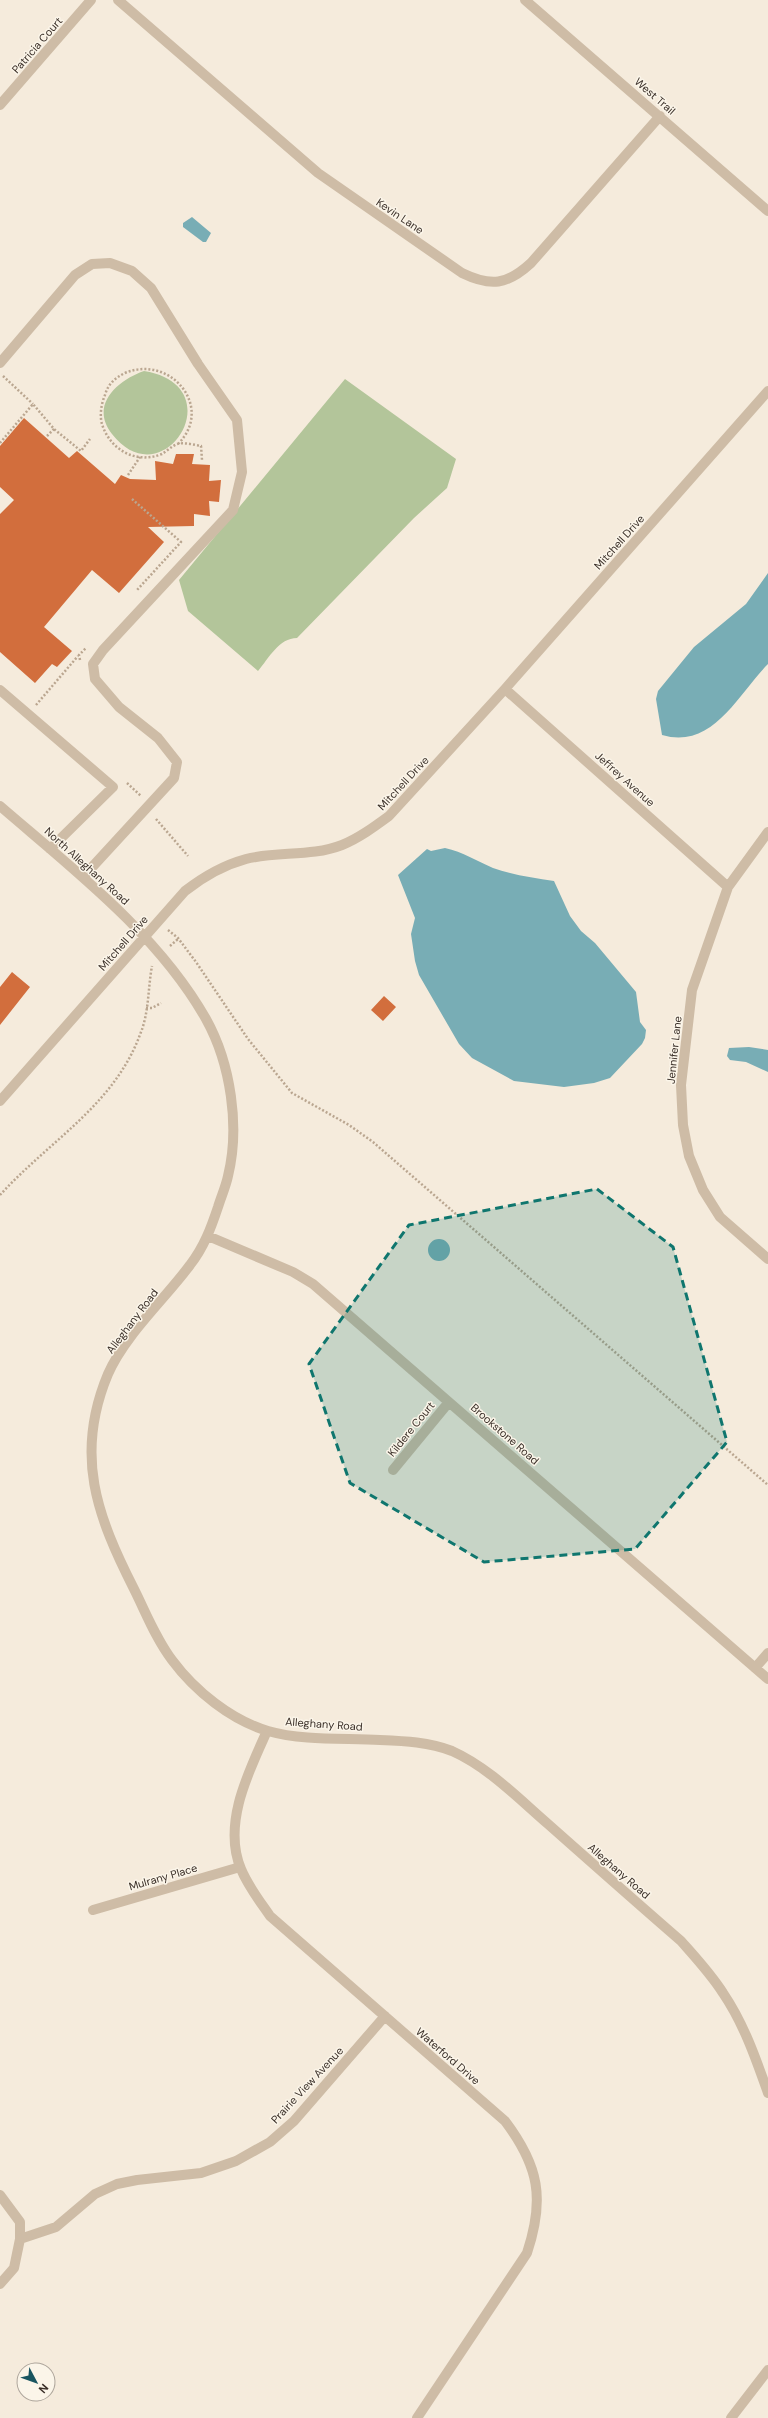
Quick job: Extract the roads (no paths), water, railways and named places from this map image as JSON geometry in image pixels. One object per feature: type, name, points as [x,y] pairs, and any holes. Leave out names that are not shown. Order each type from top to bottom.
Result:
[{"type":"street","name":"Patricia Court","points":[[0,105],[91,0]]},
{"type":"street","name":"Kevin Lane","points":[[118,0],[318,173],[462,273],[489,283],[508,280],[520,273],[531,263],[660,116]]},
{"type":"street","name":"West Trail","points":[[525,0],[768,211]]},
{"type":"street","points":[[0,363],[76,275],[92,264],[110,263],[132,271],[151,288],[198,364],[237,420],[241,442],[242,472],[233,510],[103,650],[93,664],[95,679],[100,685],[119,707],[158,738],[177,762],[174,778],[83,878]]},
{"type":"street","name":"Mitchell Drive","points":[[0,1101],[185,891],[206,875],[246,859],[308,854],[342,845],[370,830],[389,816],[506,688],[768,391]]},
{"type":"street","name":"Jeffrey Avenue","points":[[506,688],[728,887]]},
{"type":"street","points":[[0,690],[113,787],[50,849]]},
{"type":"street","name":"North Alleghany Road","points":[[0,806],[126,917],[160,956],[193,998],[208,1023],[220,1051],[227,1078],[232,1115],[228,1175],[208,1236]]},
{"type":"street","name":"Jennifer Lane","points":[[768,832],[728,887],[692,990],[681,1086],[683,1125],[689,1156],[705,1194],[720,1217],[768,1259]]},
{"type":"street","name":"Brookstone Road","points":[[208,1236],[293,1272],[313,1284],[768,1679]]},
{"type":"street","name":"Alleghany Road","points":[[208,1236],[193,1261],[125,1347],[109,1372],[97,1410],[91,1446],[93,1484],[100,1513],[113,1548],[162,1646],[175,1665],[198,1690],[238,1718],[267,1731],[294,1736],[422,1742],[452,1751],[497,1780],[681,1941],[724,1994],[749,2040],[768,2093]]},
{"type":"street","name":"Kildere Court","points":[[393,1470],[449,1402]]},
{"type":"street","points":[[755,1668],[768,1653]]},
{"type":"street","name":"Waterford Drive","points":[[267,1731],[251,1767],[236,1815],[236,1843],[240,1867],[250,1889],[270,1916],[505,2121],[529,2158],[536,2179],[538,2205],[535,2229],[527,2253],[417,2418]]},
{"type":"street","name":"Mulrany Place","points":[[93,1910],[240,1867]]},
{"type":"street","name":"Prairie View Avenue","points":[[20,2239],[56,2226],[95,2194],[117,2184],[137,2180],[201,2173],[236,2161],[270,2142],[294,2121],[385,2016]]},
{"type":"street","points":[[0,2195],[20,2222],[20,2239],[14,2268],[0,2284]]},
{"type":"street","points":[[731,2418],[768,2370]]},
{"type":"water","points":[[192,217],[211,233],[206,242],[203,242],[183,227],[183,223]]},
{"type":"water","points":[[768,573],[768,664],[735,704],[710,727],[696,734],[680,737],[662,735],[656,699],[658,691],[694,647],[746,604]]},
{"type":"water","points":[[445,848],[464,854],[493,868],[523,876],[554,881],[570,916],[581,931],[595,943],[636,992],[640,1022],[646,1030],[645,1038],[642,1044],[610,1078],[594,1083],[564,1087],[514,1081],[472,1058],[459,1044],[419,975],[415,961],[411,934],[415,918],[398,875],[427,849],[431,851]]},
{"type":"water","points":[[749,1047],[768,1050],[768,1072],[746,1062],[730,1060],[727,1056],[729,1048]]},
{"type":"water","points":[[439,1239],[447,1242],[450,1250],[447,1258],[439,1261],[431,1258],[428,1250],[431,1242]]}]
